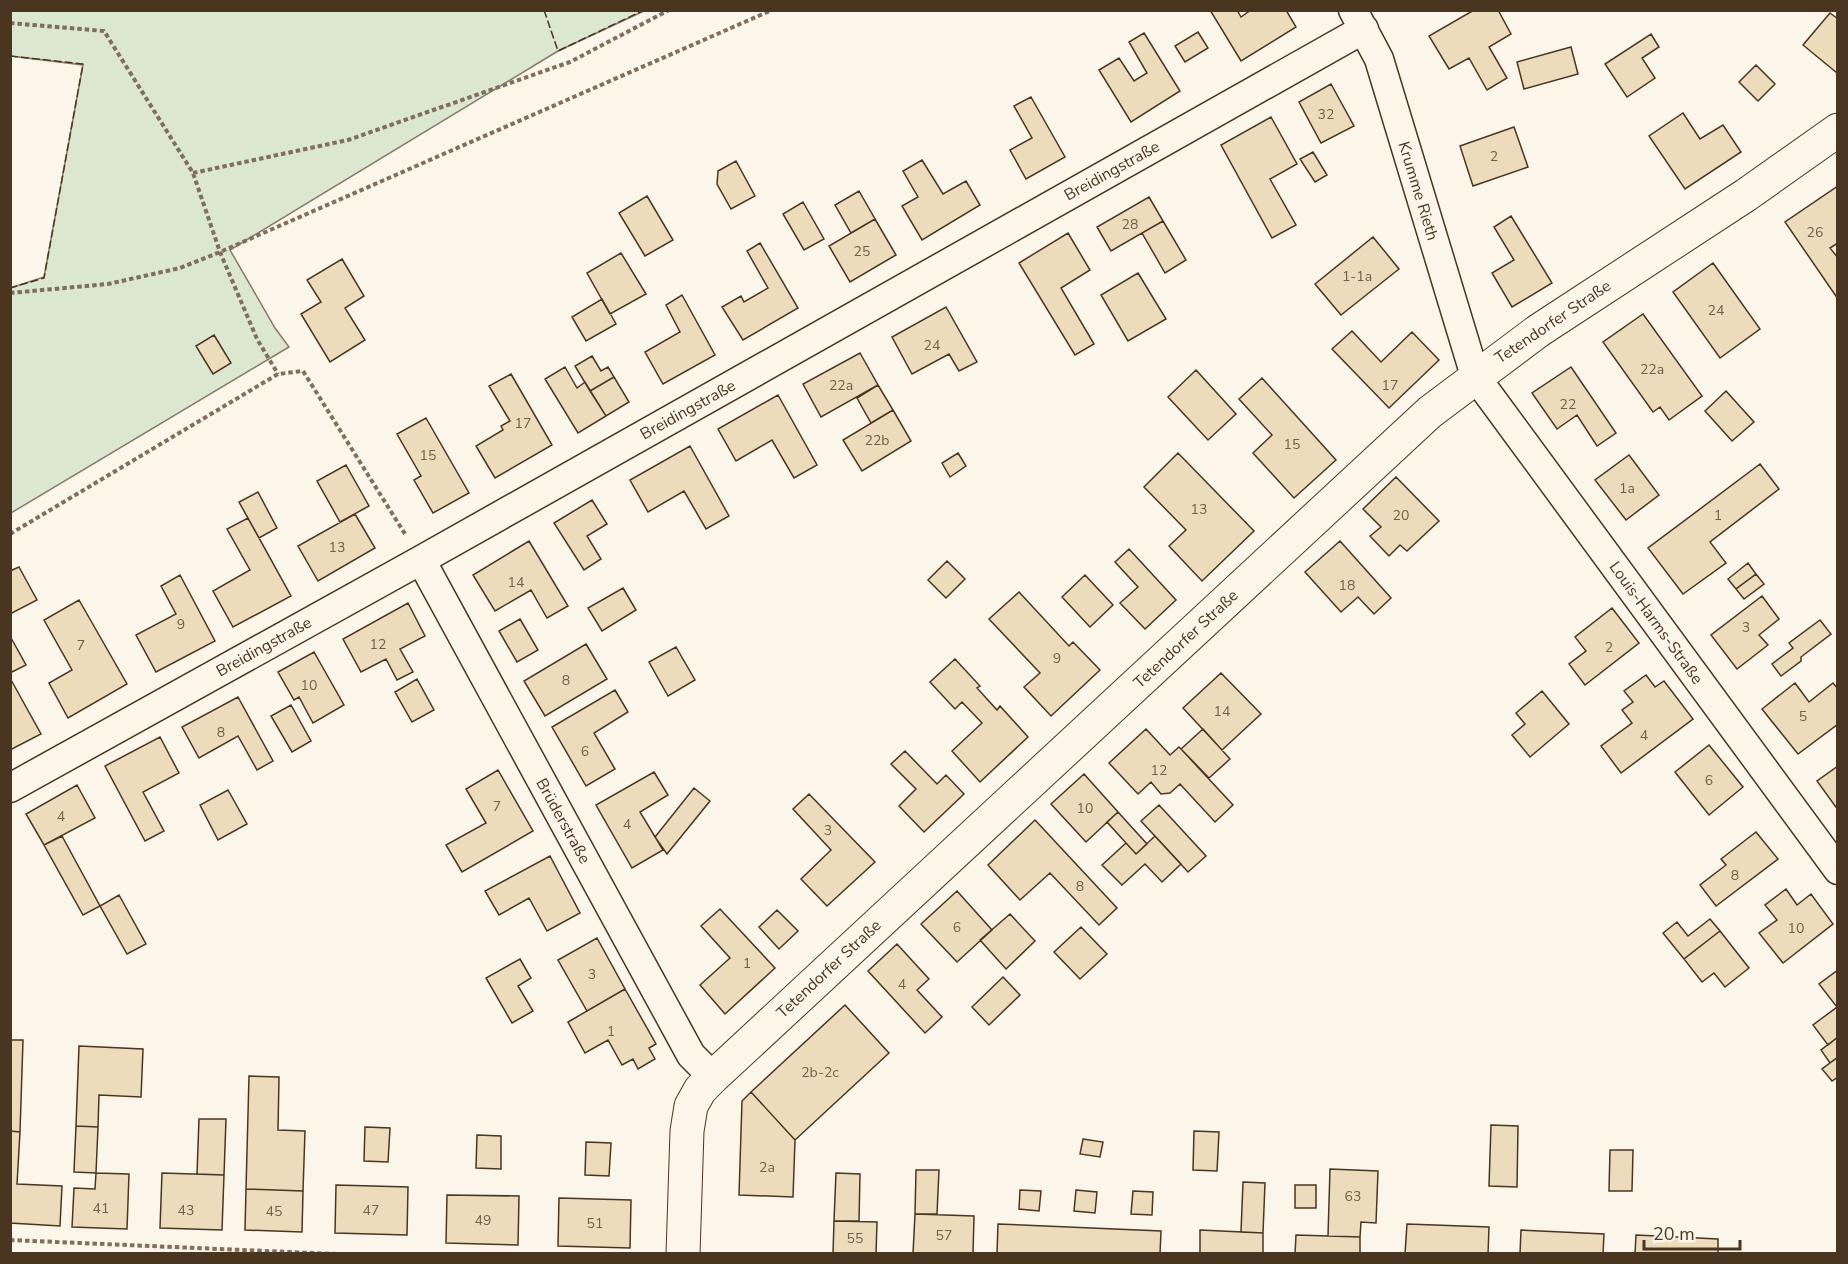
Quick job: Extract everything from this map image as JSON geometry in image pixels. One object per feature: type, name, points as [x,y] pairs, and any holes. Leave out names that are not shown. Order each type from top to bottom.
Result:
[{"type":"street","name":"Krumme Rieth","points":[[1359,20],[1379,59],[1475,376]]},
{"type":"street","name":"Breidingstraße","points":[[10,788],[421,561],[1359,20]]},
{"type":"street","name":"Tetendorfer Straße","points":[[682,1254],[687,1131],[691,1106],[700,1090],[713,1077],[1430,412],[1475,376],[1538,331],[1756,189],[1838,130]]},
{"type":"street","name":"Louis-Harms-Straße","points":[[1475,376],[1838,870]]},
{"type":"street","name":"Brüderstraße","points":[[421,561],[691,1055],[713,1077]]},
{"type":"path","points":[[193,173],[348,140],[570,62],[669,10]]},
{"type":"path","points":[[10,293],[108,284],[180,268],[772,10]]},
{"type":"path","points":[[10,23],[104,32],[193,173],[220,252],[257,339],[278,374]]},
{"type":"path","points":[[10,534],[278,374],[303,371],[421,561]]},
{"type":"path","points":[[10,1240],[336,1254]]},
{"type":"green space","points":[[11,11],[644,11],[558,51],[230,250],[275,328],[289,347],[11,513],[10,288],[44,277],[83,65],[11,56]]},
{"type":"building","points":[[1210,10],[1237,10],[1241,17],[1251,10],[1286,10],[1296,27],[1241,61]]},
{"type":"building","points":[[1474,10],[1498,10],[1511,34],[1489,47],[1507,78],[1487,90],[1469,58],[1449,69],[1429,36]]},
{"type":"building","points":[[1830,13],[1838,19],[1837,73],[1803,45]]},
{"type":"building","points":[[1198,32],[1208,48],[1185,62],[1175,46]]},
{"type":"building","points":[[1144,33],[1180,91],[1131,122],[1099,70],[1119,58],[1134,81],[1147,73],[1129,42]]},
{"type":"building","points":[[1651,34],[1659,47],[1642,58],[1655,78],[1627,97],[1605,64]]},
{"type":"building","points":[[1571,47],[1578,74],[1524,89],[1517,62]]},
{"type":"building","points":[[1756,65],[1775,84],[1758,101],[1739,82]]},
{"type":"building","points":[[1331,84],[1354,126],[1321,143],[1299,102]]},
{"type":"building","points":[[1031,97],[1065,157],[1026,179],[1010,150],[1032,138],[1014,106]]},
{"type":"building","points":[[1683,113],[1700,139],[1723,125],[1741,152],[1685,189],[1649,136]]},
{"type":"building","points":[[1271,117],[1297,164],[1270,179],[1296,225],[1272,238],[1221,145]]},
{"type":"building","points":[[1514,127],[1528,167],[1473,186],[1460,146]]},
{"type":"building","points":[[1313,152],[1327,175],[1315,182],[1300,159]]},
{"type":"building","points":[[922,160],[943,194],[966,181],[980,205],[922,240],[902,206],[918,197],[903,171]]},
{"type":"building","points":[[736,161],[755,196],[731,209],[717,184],[718,171]]},
{"type":"building","points":[[1838,186],[1838,243],[1830,248],[1838,258],[1838,299],[1785,222]]},
{"type":"building","points":[[859,191],[875,219],[851,233],[835,205]]},
{"type":"building","points":[[647,196],[673,240],[645,256],[619,213]]},
{"type":"building","points":[[1149,197],[1163,221],[1111,251],[1097,227]]},
{"type":"building","points":[[803,202],[824,239],[804,250],[783,214]]},
{"type":"building","points":[[1511,216],[1552,283],[1512,307],[1492,273],[1514,260],[1494,227]]},
{"type":"building","points":[[875,219],[896,255],[850,282],[829,246]]},
{"type":"building","points":[[1163,221],[1186,260],[1165,273],[1142,233]]},
{"type":"building","points":[[1068,233],[1090,270],[1061,288],[1094,344],[1075,355],[1019,263]]},
{"type":"building","points":[[1373,237],[1399,269],[1341,315],[1315,284]]},
{"type":"building","points":[[760,243],[798,308],[743,340],[722,307],[741,296],[744,302],[768,288],[747,251]]},
{"type":"building","points":[[621,253],[646,294],[610,314],[587,273]]},
{"type":"building","points":[[342,259],[364,296],[345,308],[365,340],[330,362],[301,314],[321,302],[307,280]]},
{"type":"building","points":[[1713,263],[1760,329],[1720,358],[1673,292]]},
{"type":"building","points":[[1138,273],[1166,319],[1128,341],[1101,295]]},
{"type":"building","points":[[682,295],[715,355],[663,384],[645,352],[680,332],[666,305]]},
{"type":"building","points":[[602,299],[616,324],[586,341],[572,317]]},
{"type":"building","points":[[946,307],[977,362],[959,371],[949,354],[912,374],[892,337]]},
{"type":"building","points":[[1643,314],[1702,396],[1669,420],[1660,407],[1653,412],[1603,342]]},
{"type":"building","points":[[1352,331],[1381,362],[1412,332],[1439,360],[1389,408],[1332,349]]},
{"type":"building","points":[[214,335],[231,363],[213,374],[196,346]]},
{"type":"building","points":[[860,353],[878,385],[821,417],[803,384]]},
{"type":"building","points":[[592,356],[601,371],[608,367],[614,377],[590,391],[575,366]]},
{"type":"building","points":[[565,367],[577,388],[585,382],[606,416],[578,433],[545,379]]},
{"type":"building","points":[[1571,367],[1616,433],[1597,446],[1577,415],[1557,429],[1532,393]]},
{"type":"building","points":[[1196,370],[1236,414],[1208,440],[1168,397]]},
{"type":"building","points":[[511,374],[552,445],[495,478],[476,446],[503,430],[501,426],[510,421],[489,386]]},
{"type":"building","points":[[614,377],[629,402],[606,416],[590,391]]},
{"type":"building","points":[[1262,378],[1336,460],[1294,498],[1253,453],[1272,435],[1239,399]]},
{"type":"building","points":[[878,385],[893,410],[871,423],[857,398]]},
{"type":"building","points":[[1726,391],[1754,422],[1732,441],[1705,411]]},
{"type":"building","points":[[778,395],[817,465],[794,478],[772,440],[736,461],[718,429]]},
{"type":"building","points":[[893,410],[911,441],[862,471],[843,440]]},
{"type":"building","points":[[426,418],[469,493],[433,513],[414,480],[421,476],[397,434]]},
{"type":"building","points":[[690,446],[729,516],[706,529],[684,491],[648,512],[630,480]]},
{"type":"building","points":[[958,453],[966,466],[950,477],[942,463]]},
{"type":"building","points":[[1178,453],[1254,531],[1202,581],[1169,546],[1186,530],[1144,487]]},
{"type":"building","points":[[1629,455],[1659,495],[1626,520],[1595,480]]},
{"type":"building","points":[[1760,464],[1779,489],[1710,542],[1726,563],[1683,594],[1648,548]]},
{"type":"building","points":[[346,465],[369,506],[340,522],[317,481]]},
{"type":"building","points":[[1396,477],[1439,521],[1407,551],[1400,545],[1389,556],[1370,536],[1381,527],[1363,509]]},
{"type":"building","points":[[258,492],[277,528],[259,538],[239,502]]},
{"type":"building","points":[[592,500],[607,524],[587,536],[601,559],[584,570],[554,523]]},
{"type":"building","points":[[355,514],[375,548],[318,581],[298,546]]},
{"type":"building","points":[[248,518],[291,596],[233,627],[213,591],[250,570],[227,529]]},
{"type":"building","points":[[529,541],[568,606],[547,618],[531,590],[495,611],[473,575]]},
{"type":"building","points":[[1340,541],[1391,598],[1374,614],[1358,597],[1341,612],[1305,572]]},
{"type":"building","points":[[1129,549],[1176,600],[1145,629],[1120,603],[1138,587],[1115,562]]},
{"type":"building","points":[[947,561],[965,579],[946,598],[928,580]]},
{"type":"building","points":[[1748,563],[1756,574],[1736,589],[1728,579]]},
{"type":"building","points":[[19,567],[37,600],[10,614],[10,571]]},
{"type":"building","points":[[1756,574],[1764,584],[1744,599],[1736,589]]},
{"type":"building","points":[[180,575],[215,641],[156,672],[136,635],[176,614],[161,586]]},
{"type":"building","points":[[1085,575],[1113,605],[1090,627],[1062,597]]},
{"type":"building","points":[[623,588],[636,610],[602,631],[588,608]]},
{"type":"building","points":[[1019,592],[1069,646],[1073,642],[1100,670],[1051,716],[1024,687],[1040,673],[989,619]]},
{"type":"building","points":[[1762,596],[1779,619],[1759,635],[1768,645],[1737,669],[1711,635]]},
{"type":"building","points":[[79,600],[127,684],[68,718],[49,683],[72,670],[44,620]]},
{"type":"building","points":[[408,603],[425,636],[400,649],[413,672],[397,680],[386,659],[361,672],[343,639]]},
{"type":"building","points":[[1612,608],[1639,643],[1585,685],[1569,664],[1586,651],[1575,637]]},
{"type":"building","points":[[520,619],[538,650],[517,662],[499,631]]},
{"type":"building","points":[[1820,620],[1831,634],[1781,676],[1772,664],[1793,648],[1789,643]]},
{"type":"building","points":[[10,636],[26,665],[10,673]]},
{"type":"building","points":[[586,644],[607,679],[545,716],[524,681]]},
{"type":"building","points":[[676,647],[695,680],[668,696],[649,662]]},
{"type":"building","points":[[314,652],[344,705],[313,723],[299,697],[294,700],[278,672]]},
{"type":"building","points":[[955,659],[980,686],[977,688],[997,710],[1000,706],[1028,737],[980,782],[952,751],[982,723],[962,702],[955,709],[930,682]]},
{"type":"building","points":[[1221,673],[1261,714],[1222,750],[1183,708]]},
{"type":"building","points":[[1646,675],[1655,687],[1664,681],[1693,719],[1621,773],[1601,746],[1632,723],[1622,710],[1633,702],[1624,691]]},
{"type":"building","points":[[10,678],[41,734],[10,750]]},
{"type":"building","points":[[417,679],[434,710],[412,722],[395,692]]},
{"type":"building","points":[[1795,683],[1809,702],[1833,683],[1838,689],[1838,724],[1798,754],[1762,709]]},
{"type":"building","points":[[615,690],[628,712],[594,733],[615,769],[586,786],[552,727]]},
{"type":"building","points":[[1542,691],[1569,724],[1530,757],[1512,735],[1525,724],[1516,713]]},
{"type":"building","points":[[238,697],[273,761],[257,770],[238,736],[199,758],[182,727]]},
{"type":"building","points":[[291,705],[311,741],[292,752],[271,716]]},
{"type":"building","points":[[1146,729],[1170,755],[1179,747],[1233,805],[1215,822],[1180,784],[1170,793],[1161,794],[1151,782],[1138,794],[1109,763]]},
{"type":"building","points":[[1203,729],[1230,759],[1209,778],[1181,749]]},
{"type":"building","points":[[160,737],[179,773],[143,792],[164,831],[145,841],[105,766]]},
{"type":"building","points":[[1709,745],[1743,787],[1709,815],[1675,772]]},
{"type":"building","points":[[905,751],[937,784],[946,775],[964,794],[924,832],[899,806],[916,789],[891,764]]},
{"type":"building","points":[[1838,766],[1838,810],[1817,781]]},
{"type":"building","points":[[498,770],[533,831],[462,872],[446,845],[486,823],[466,789]]},
{"type":"building","points":[[654,772],[668,795],[640,812],[663,850],[632,868],[596,805]]},
{"type":"building","points":[[1084,774],[1118,812],[1086,842],[1051,804]]},
{"type":"building","points":[[77,785],[95,818],[44,845],[26,814]]},
{"type":"building","points":[[694,788],[710,801],[667,854],[655,837]]},
{"type":"building","points":[[228,790],[247,824],[218,840],[200,805]]},
{"type":"building","points":[[809,794],[875,862],[827,906],[801,879],[831,850],[793,809]]},
{"type":"building","points":[[1159,805],[1206,856],[1188,872],[1141,821]]},
{"type":"building","points":[[1118,812],[1147,844],[1136,854],[1107,822]]},
{"type":"building","points":[[1035,820],[1117,908],[1099,925],[1050,873],[1020,900],[988,865]]},
{"type":"building","points":[[1756,832],[1778,859],[1716,906],[1700,885],[1726,865],[1721,859]]},
{"type":"building","points":[[62,836],[100,906],[83,915],[44,845]]},
{"type":"building","points":[[1155,836],[1181,864],[1162,882],[1145,864],[1122,885],[1102,865],[1126,843],[1136,854]]},
{"type":"building","points":[[550,856],[580,913],[547,931],[529,898],[499,915],[485,891]]},
{"type":"building","points":[[1786,889],[1797,905],[1811,894],[1833,924],[1783,963],[1759,933],[1777,920],[1765,905]]},
{"type":"building","points":[[957,891],[992,930],[957,962],[921,924]]},
{"type":"building","points":[[119,895],[146,944],[127,954],[100,906]]},
{"type":"building","points":[[720,909],[775,968],[725,1014],[700,985],[730,958],[701,926]]},
{"type":"building","points":[[777,910],[798,931],[779,949],[759,927]]},
{"type":"building","points":[[1010,914],[1035,941],[1006,969],[980,940]]},
{"type":"building","points":[[1710,919],[1720,931],[1684,959],[1663,933],[1677,922],[1688,936]]},
{"type":"building","points":[[1081,927],[1107,954],[1080,979],[1054,952]]},
{"type":"building","points":[[1720,931],[1749,968],[1725,987],[1714,973],[1702,982],[1684,959]]},
{"type":"building","points":[[597,938],[625,989],[587,1011],[558,960]]},
{"type":"building","points":[[897,944],[929,979],[917,990],[942,1017],[925,1033],[868,971]]},
{"type":"building","points":[[520,959],[531,978],[518,986],[533,1011],[512,1023],[486,978]]},
{"type":"building","points":[[1838,970],[1838,1037],[1828,1045],[1813,1025],[1837,1007],[1819,984]]},
{"type":"building","points":[[1003,977],[1020,995],[989,1025],[972,1007]]},
{"type":"building","points":[[625,989],[656,1044],[649,1048],[655,1059],[638,1069],[633,1059],[622,1065],[608,1040],[585,1053],[568,1022]]},
{"type":"building","points":[[845,1005],[889,1053],[795,1140],[751,1092]]},
{"type":"building","points":[[1838,1037],[1838,1057],[1830,1063],[1821,1050]]},
{"type":"building","points":[[10,1040],[23,1040],[20,1132],[10,1131]]},
{"type":"building","points":[[79,1046],[143,1049],[141,1097],[99,1095],[98,1127],[76,1126]]},
{"type":"building","points":[[1838,1057],[1838,1077],[1832,1081],[1822,1069]]},
{"type":"building","points":[[249,1076],[279,1077],[278,1130],[305,1131],[303,1191],[246,1189]]},
{"type":"building","points":[[751,1092],[795,1140],[793,1197],[739,1195],[742,1101]]},
{"type":"building","points":[[199,1119],[226,1119],[224,1175],[197,1174]]},
{"type":"building","points":[[1491,1125],[1518,1126],[1517,1187],[1489,1186]]},
{"type":"building","points":[[76,1126],[98,1127],[96,1173],[74,1172]]},
{"type":"building","points":[[365,1127],[390,1128],[388,1162],[364,1161]]},
{"type":"building","points":[[10,1131],[20,1132],[17,1184],[62,1186],[60,1226],[10,1223]]},
{"type":"building","points":[[1194,1131],[1219,1132],[1217,1171],[1193,1170]]},
{"type":"building","points":[[477,1135],[501,1136],[501,1169],[476,1168]]},
{"type":"building","points":[[1083,1139],[1103,1142],[1100,1157],[1080,1154]]},
{"type":"building","points":[[586,1142],[611,1143],[609,1176],[585,1175]]},
{"type":"building","points":[[1610,1150],[1633,1150],[1632,1191],[1609,1191]]},
{"type":"building","points":[[1330,1169],[1378,1171],[1376,1223],[1361,1222],[1360,1237],[1328,1236]]},
{"type":"building","points":[[916,1170],[939,1170],[937,1214],[915,1214]]},
{"type":"building","points":[[96,1173],[129,1174],[127,1229],[72,1227],[74,1188],[95,1189]]},
{"type":"building","points":[[162,1173],[224,1175],[222,1230],[160,1228]]},
{"type":"building","points":[[836,1173],[860,1174],[859,1221],[834,1221]]},
{"type":"building","points":[[1243,1182],[1265,1183],[1263,1233],[1241,1232]]},
{"type":"building","points":[[336,1185],[408,1187],[407,1235],[335,1233]]},
{"type":"building","points":[[1295,1185],[1316,1185],[1316,1208],[1295,1208]]},
{"type":"building","points":[[246,1189],[303,1191],[302,1232],[245,1230]]},
{"type":"building","points":[[1020,1190],[1041,1191],[1039,1211],[1019,1209]]},
{"type":"building","points":[[1076,1190],[1097,1192],[1095,1213],[1074,1211]]},
{"type":"building","points":[[1133,1191],[1153,1192],[1152,1215],[1131,1214]]},
{"type":"building","points":[[447,1195],[519,1196],[518,1245],[446,1243]]},
{"type":"building","points":[[559,1198],[631,1200],[630,1248],[558,1246]]},
{"type":"building","points":[[915,1214],[974,1216],[973,1254],[913,1254]]},
{"type":"building","points":[[834,1221],[877,1222],[876,1254],[833,1254]]},
{"type":"building","points":[[998,1224],[1161,1231],[1160,1254],[997,1254]]},
{"type":"building","points":[[1407,1224],[1489,1227],[1488,1254],[1405,1254]]},
{"type":"building","points":[[1200,1230],[1263,1233],[1263,1254],[1200,1254]]},
{"type":"building","points":[[1521,1230],[1604,1234],[1603,1254],[1520,1254]]},
{"type":"building","points":[[1296,1235],[1360,1237],[1360,1254],[1295,1254]]},
{"type":"building","points":[[1636,1235],[1718,1239],[1718,1254],[1635,1254]]},
{"type":"fence","points":[[544,10],[558,51],[644,10]]},
{"type":"fence","points":[[10,56],[83,64],[44,278],[10,288]]}]
